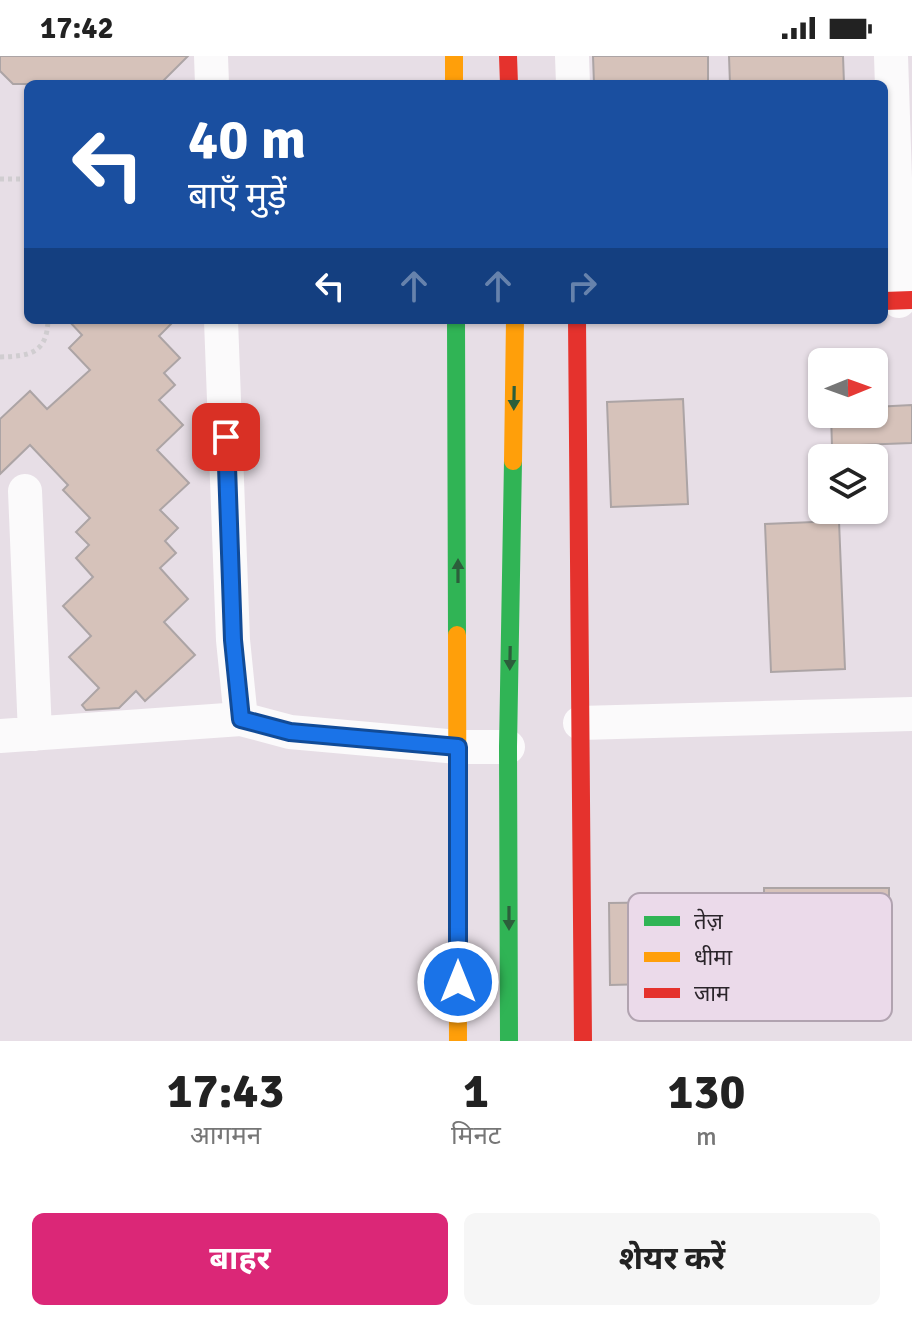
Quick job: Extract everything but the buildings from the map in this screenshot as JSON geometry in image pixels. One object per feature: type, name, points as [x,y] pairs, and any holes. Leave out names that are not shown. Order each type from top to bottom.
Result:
[{"type":"street","points":[[211,56],[212,80]]},
{"type":"street","points":[[454,56],[454,80]]},
{"type":"street","points":[[508,56],[509,80]]},
{"type":"street","points":[[572,56],[573,80]]},
{"type":"street","points":[[891,56],[898,301]]},
{"type":"street","points":[[221,324],[233,640],[241,719]]},
{"type":"street","points":[[456,324],[458,1041]]},
{"type":"street","points":[[509,1041],[508,747],[515,324]]},
{"type":"street","points":[[577,324],[583,1041]]},
{"type":"street","points":[[25,491],[35,734]]},
{"type":"street","points":[[580,723],[912,714]]},
{"type":"street","points":[[0,736],[241,719],[290,732],[458,747],[508,747]]},
{"type":"path","points":[[0,179],[24,179]]},
{"type":"path","points":[[0,357],[30,354],[41,346],[48,333],[48,324]]},
{"type":"traffic: fast","points":[[456,324],[457,635]]},
{"type":"traffic: fast","points":[[509,1041],[508,747],[513,461]]},
{"type":"traffic: slow","points":[[454,56],[454,80]]},
{"type":"traffic: slow","points":[[513,461],[515,324]]},
{"type":"traffic: slow","points":[[457,635],[458,1041]]},
{"type":"traffic: jam","points":[[508,56],[509,80]]},
{"type":"traffic: jam","points":[[888,301],[912,300]]},
{"type":"traffic: jam","points":[[577,324],[583,1041]]},
{"type":"route","points":[[226,437],[233,640],[241,719],[290,732],[458,747],[458,982]]}]
